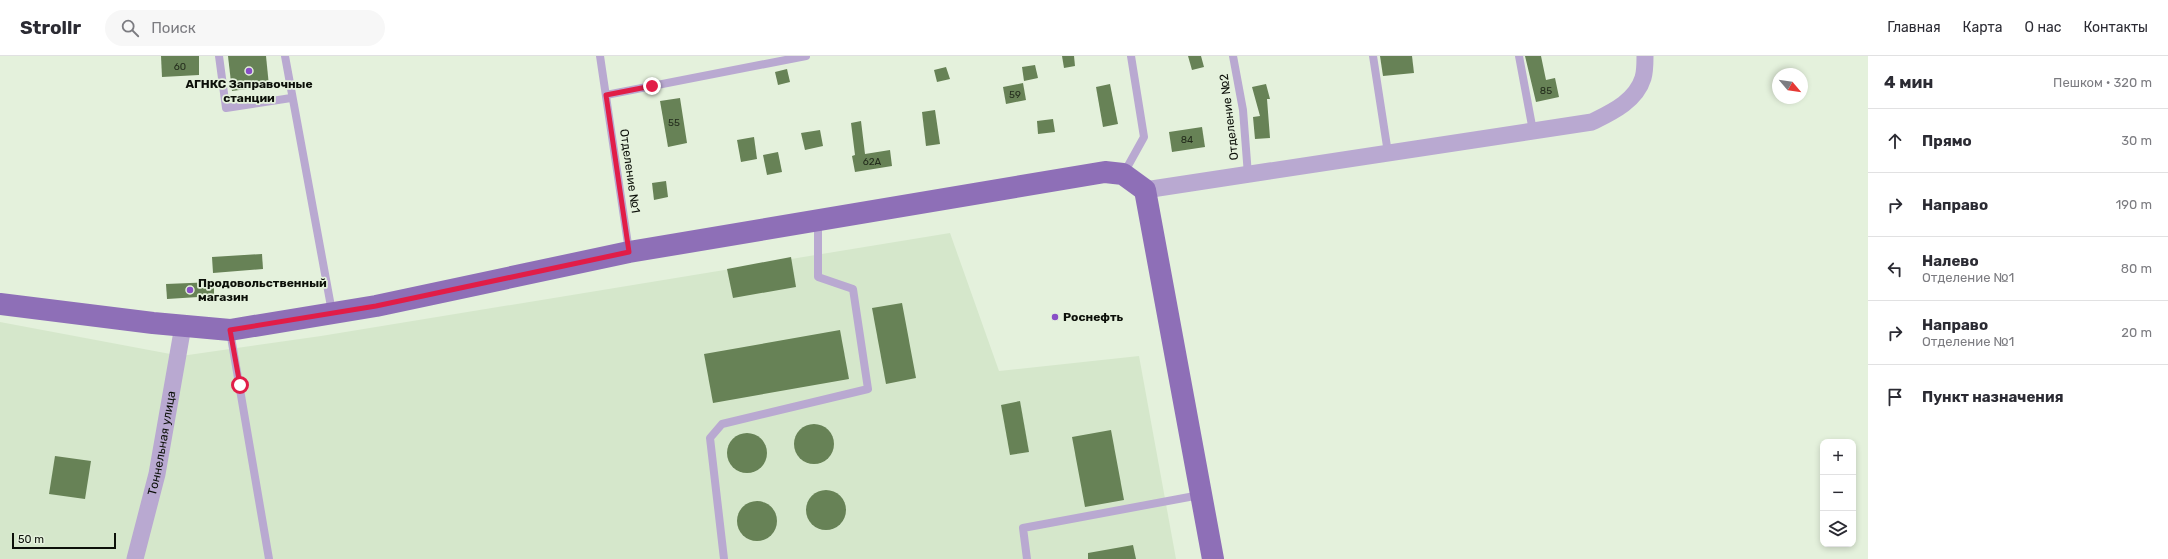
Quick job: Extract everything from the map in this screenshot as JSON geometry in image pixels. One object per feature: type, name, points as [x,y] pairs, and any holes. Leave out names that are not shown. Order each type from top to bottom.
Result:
[{"type":"main road","points":[[0,304],[183,326],[230,330],[376,306],[629,252],[1105,172],[1123,174],[1145,190],[1214,559]]},
{"type":"street","points":[[1145,190],[1592,122],[1615,110],[1631,98],[1643,78],[1645,56]]},
{"type":"street","name":"Тоннельная улица","points":[[135,559],[157,474],[183,326]]},
{"type":"lane","points":[[219,56],[226,108],[291,98]]},
{"type":"lane","points":[[285,56],[291,98],[332,313]]},
{"type":"lane","name":"Отделение №1","points":[[600,56],[629,252]]},
{"type":"lane","points":[[606,95],[806,56]]},
{"type":"lane","points":[[1123,174],[1144,137],[1131,56]]},
{"type":"lane","name":"Отделение №2","points":[[1233,56],[1242,110],[1248,175]]},
{"type":"lane","points":[[1374,56],[1388,154]]},
{"type":"lane","points":[[1519,56],[1533,131]]},
{"type":"lane","points":[[724,559],[710,438],[722,424],[868,389],[853,289],[818,277],[818,220]]},
{"type":"lane","points":[[230,330],[268,559]]},
{"type":"lane","points":[[1027,559],[1023,528],[1202,495]]},
{"type":"shaded area","points":[[950,233],[999,371],[1139,356],[1176,559],[0,559],[0,322],[181,356],[321,336]]},
{"type":"building","name":"АГНКС Заправочные станции","points":[[161,56],[199,56],[199,75],[162,77]]},
{"type":"building","name":"АГНКС Заправочные станции","points":[[228,56],[266,56],[269,86],[232,91]]},
{"type":"building","points":[[1062,56],[1074,56],[1075,66],[1064,68]]},
{"type":"building","points":[[1188,56],[1201,56],[1204,67],[1192,70]]},
{"type":"building","points":[[1380,56],[1412,56],[1414,73],[1383,76]]},
{"type":"building","points":[[1525,56],[1541,56],[1546,80],[1555,78],[1559,97],[1536,102]]},
{"type":"building","points":[[1035,65],[1038,78],[1024,81],[1022,67]]},
{"type":"building","points":[[946,67],[950,79],[937,82],[934,70]]},
{"type":"building","points":[[787,69],[790,82],[778,85],[775,72]]},
{"type":"building","points":[[1023,83],[1026,100],[1006,104],[1003,87]]},
{"type":"building","points":[[1110,84],[1118,124],[1103,127],[1096,87]]},
{"type":"building","points":[[1266,84],[1270,99],[1267,99],[1270,138],[1255,139],[1253,117],[1260,116],[1252,87]]},
{"type":"building","points":[[680,98],[687,143],[668,147],[660,101]]},
{"type":"building","points":[[935,110],[940,144],[926,146],[922,112]]},
{"type":"building","points":[[1053,119],[1055,132],[1038,134],[1037,121]]},
{"type":"building","points":[[861,121],[865,154],[890,150],[892,166],[855,172],[852,156],[855,155],[851,123]]},
{"type":"building","points":[[1202,127],[1205,147],[1172,152],[1169,132]]},
{"type":"building","points":[[820,130],[823,146],[805,150],[801,133]]},
{"type":"building","points":[[754,137],[757,159],[741,162],[737,140]]},
{"type":"building","points":[[778,152],[782,172],[767,175],[763,155]]},
{"type":"building","points":[[666,181],[668,197],[654,200],[652,183]]},
{"type":"building","points":[[262,254],[263,269],[213,273],[212,257]]},
{"type":"building","points":[[791,257],[796,287],[733,298],[727,269]]},
{"type":"building","name":"Продовольственный магазин","points":[[214,282],[214,296],[167,299],[166,284]]},
{"type":"building","points":[[902,303],[916,378],[886,384],[872,308]]},
{"type":"building","points":[[840,330],[849,379],[713,403],[704,354]]},
{"type":"building","points":[[1020,401],[1029,452],[1010,455],[1001,405]]},
{"type":"building","points":[[814,424],[825,427],[831,433],[834,444],[831,455],[825,461],[814,464],[803,461],[797,455],[794,444],[797,433],[803,427]]},
{"type":"building","points":[[1111,430],[1124,500],[1085,507],[1072,437]]},
{"type":"building","points":[[747,433],[758,436],[764,442],[767,453],[764,464],[758,470],[747,473],[736,470],[730,464],[727,453],[730,442],[736,436]]},
{"type":"building","points":[[55,456],[91,461],[85,499],[49,494]]},
{"type":"building","points":[[822,490],[830,490],[837,493],[843,499],[846,510],[843,521],[837,527],[830,530],[822,530],[815,527],[809,521],[806,514],[806,506],[809,499],[815,493]]},
{"type":"building","points":[[757,501],[768,504],[774,510],[777,521],[774,532],[768,538],[757,541],[746,538],[740,532],[737,521],[740,510],[746,504]]},
{"type":"building","points":[[1133,545],[1136,559],[1088,559],[1088,553]]},
{"type":"place","name":"АГНКС Заправочные станции","points":[[249,71]]},
{"type":"place","name":"Продовольственный магазин","points":[[190,290]]},
{"type":"place","name":"Роснефть","points":[[1055,317]]},
{"type":"route","points":[[240,385],[230,330],[376,306],[629,252],[606,95],[652,86]]}]
